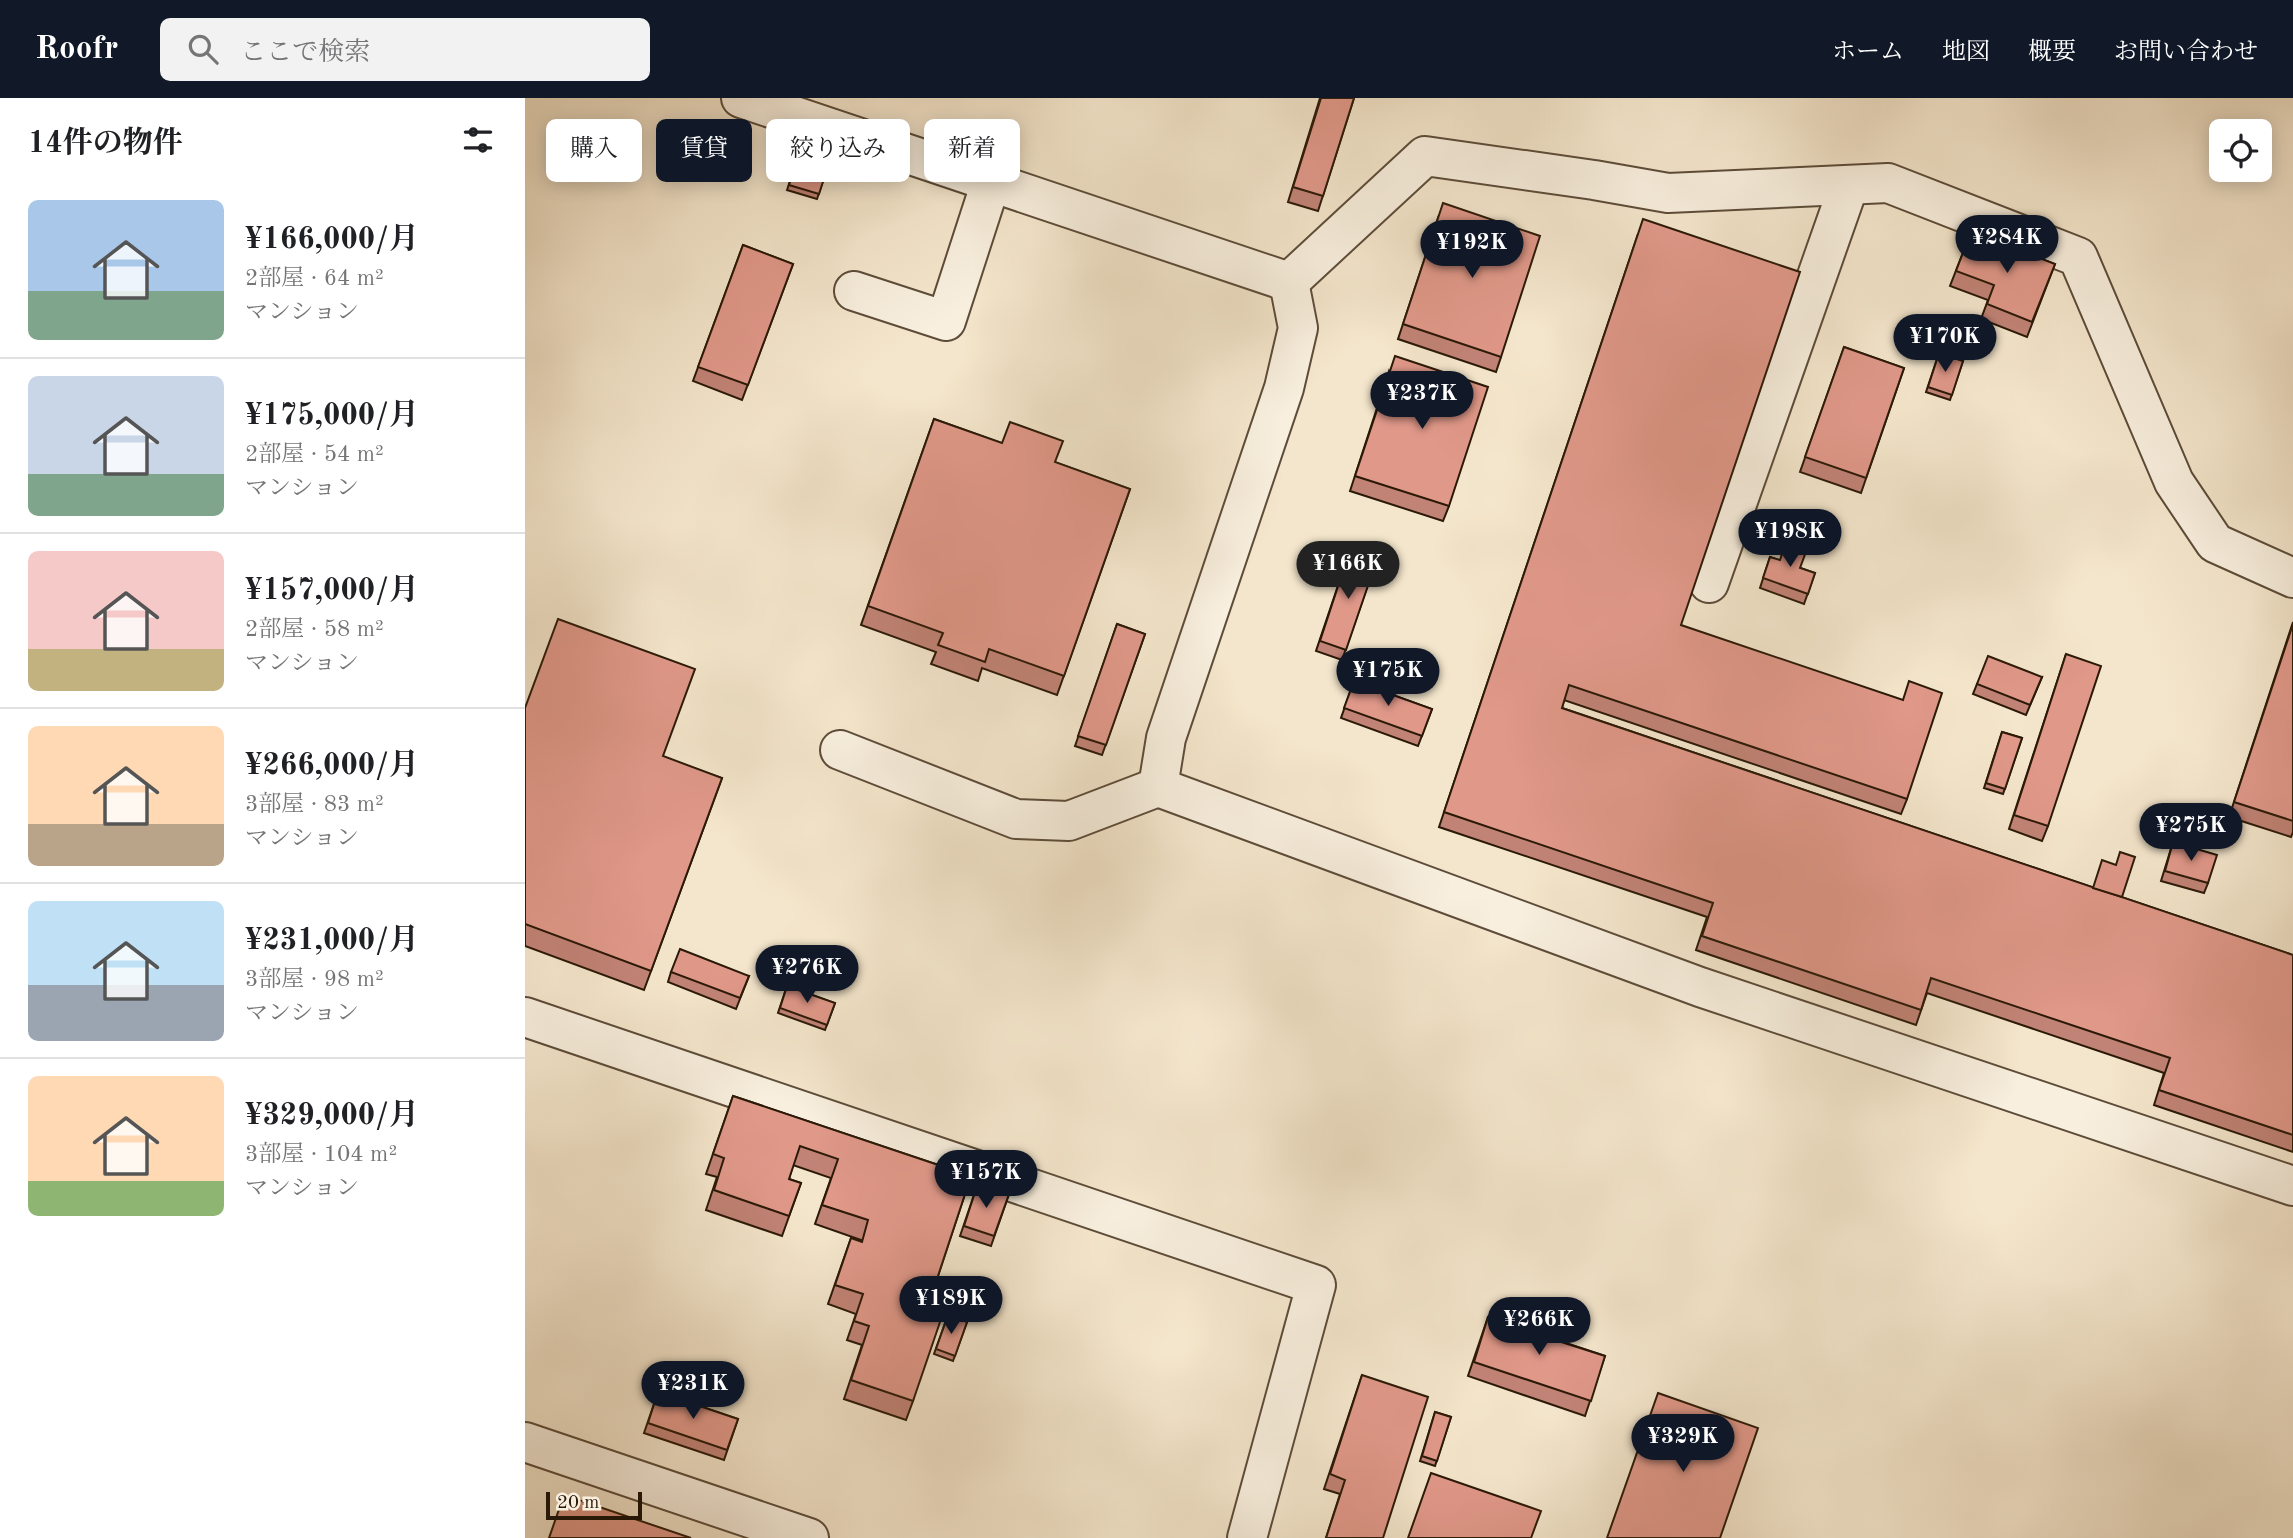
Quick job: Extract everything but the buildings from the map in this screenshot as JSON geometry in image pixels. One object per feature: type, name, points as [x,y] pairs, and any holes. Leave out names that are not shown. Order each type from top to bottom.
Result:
[{"type":"street","points":[[741,98],[924,159]]},
{"type":"street","points":[[1289,282],[1425,156],[1668,193],[1888,183],[2078,257],[2175,482],[2201,523],[2215,543],[2293,578]]},
{"type":"street","points":[[853,291],[946,321],[991,182],[1289,282]]},
{"type":"street","points":[[1709,583],[1849,185]]},
{"type":"street","points":[[1158,787],[1166,738],[1284,388],[1299,328],[1289,282]]},
{"type":"street","points":[[840,750],[1016,819],[1069,821],[1158,787],[1700,986],[2293,1186]]},
{"type":"street","points":[[525,1017],[1316,1285],[1247,1538]]},
{"type":"street","points":[[525,1442],[809,1538]]}]
